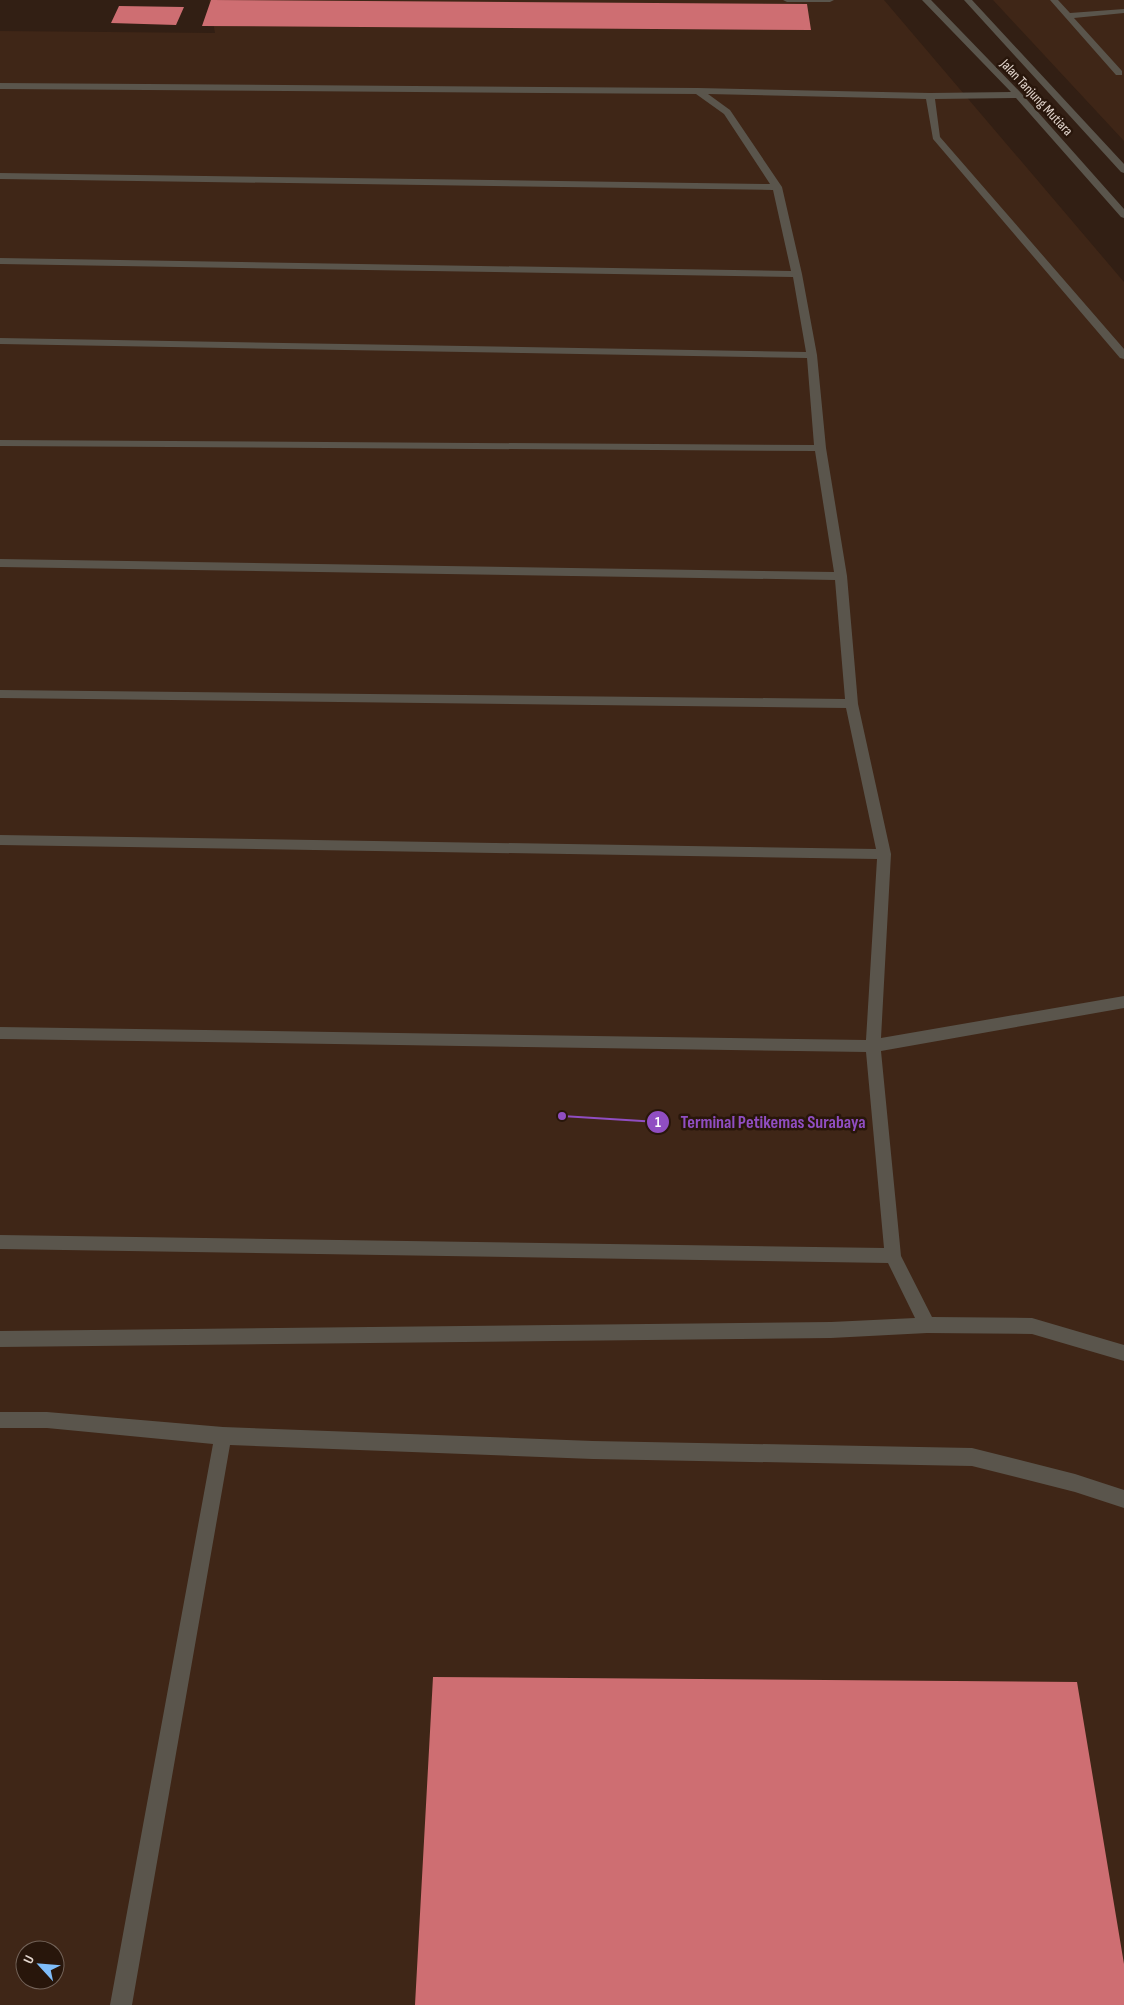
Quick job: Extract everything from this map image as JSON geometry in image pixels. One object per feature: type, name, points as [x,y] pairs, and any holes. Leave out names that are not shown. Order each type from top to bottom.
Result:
[{"type":"lane","points":[[787,0],[830,0]]},
{"type":"lane","name":"Jalan Tanjung Mutiara","points":[[926,0],[1018,95],[1124,215]]},
{"type":"lane","name":"Jalan Tanjung Mutiara","points":[[968,0],[1124,170]]},
{"type":"lane","points":[[1054,0],[1119,73]]},
{"type":"lane","points":[[1068,16],[1124,10]]},
{"type":"lane","points":[[0,86],[698,91],[930,96],[1018,95]]},
{"type":"lane","points":[[698,91],[727,112],[777,187],[797,274],[812,355],[820,448],[841,576],[852,704],[884,854],[873,1046],[893,1256],[927,1325]]},
{"type":"lane","points":[[930,96],[936,137],[1124,356]]},
{"type":"lane","points":[[0,176],[777,187]]},
{"type":"lane","points":[[0,261],[797,274]]},
{"type":"lane","points":[[0,341],[812,355]]},
{"type":"lane","points":[[0,443],[820,448]]},
{"type":"lane","points":[[0,564],[841,576]]},
{"type":"lane","points":[[0,694],[852,704]]},
{"type":"lane","points":[[0,840],[884,854]]},
{"type":"lane","points":[[0,1033],[873,1046],[1124,1002]]},
{"type":"lane","points":[[0,1242],[893,1256]]},
{"type":"lane","points":[[0,1339],[832,1330],[927,1325],[1032,1326],[1124,1353]]},
{"type":"lane","points":[[0,1420],[47,1420],[223,1436],[593,1450],[972,1457],[1075,1483],[1124,1499]]},
{"type":"lane","points":[[121,2005],[223,1436]]},
{"type":"shaded area","points":[[209,0],[884,0],[1124,282],[1124,2005],[0,2005],[0,31],[215,33]]},
{"type":"shaded area","points":[[993,0],[1124,0],[1124,141]]},
{"type":"building","points":[[211,0],[807,4],[811,30],[202,26]]},
{"type":"building","points":[[119,6],[184,7],[176,25],[111,23]]},
{"type":"building","points":[[433,1677],[1077,1682],[1124,1964],[1124,2005],[415,2005]]},
{"type":"place","name":"Terminal Petikemas Surabaya","points":[[562,1116]]}]
